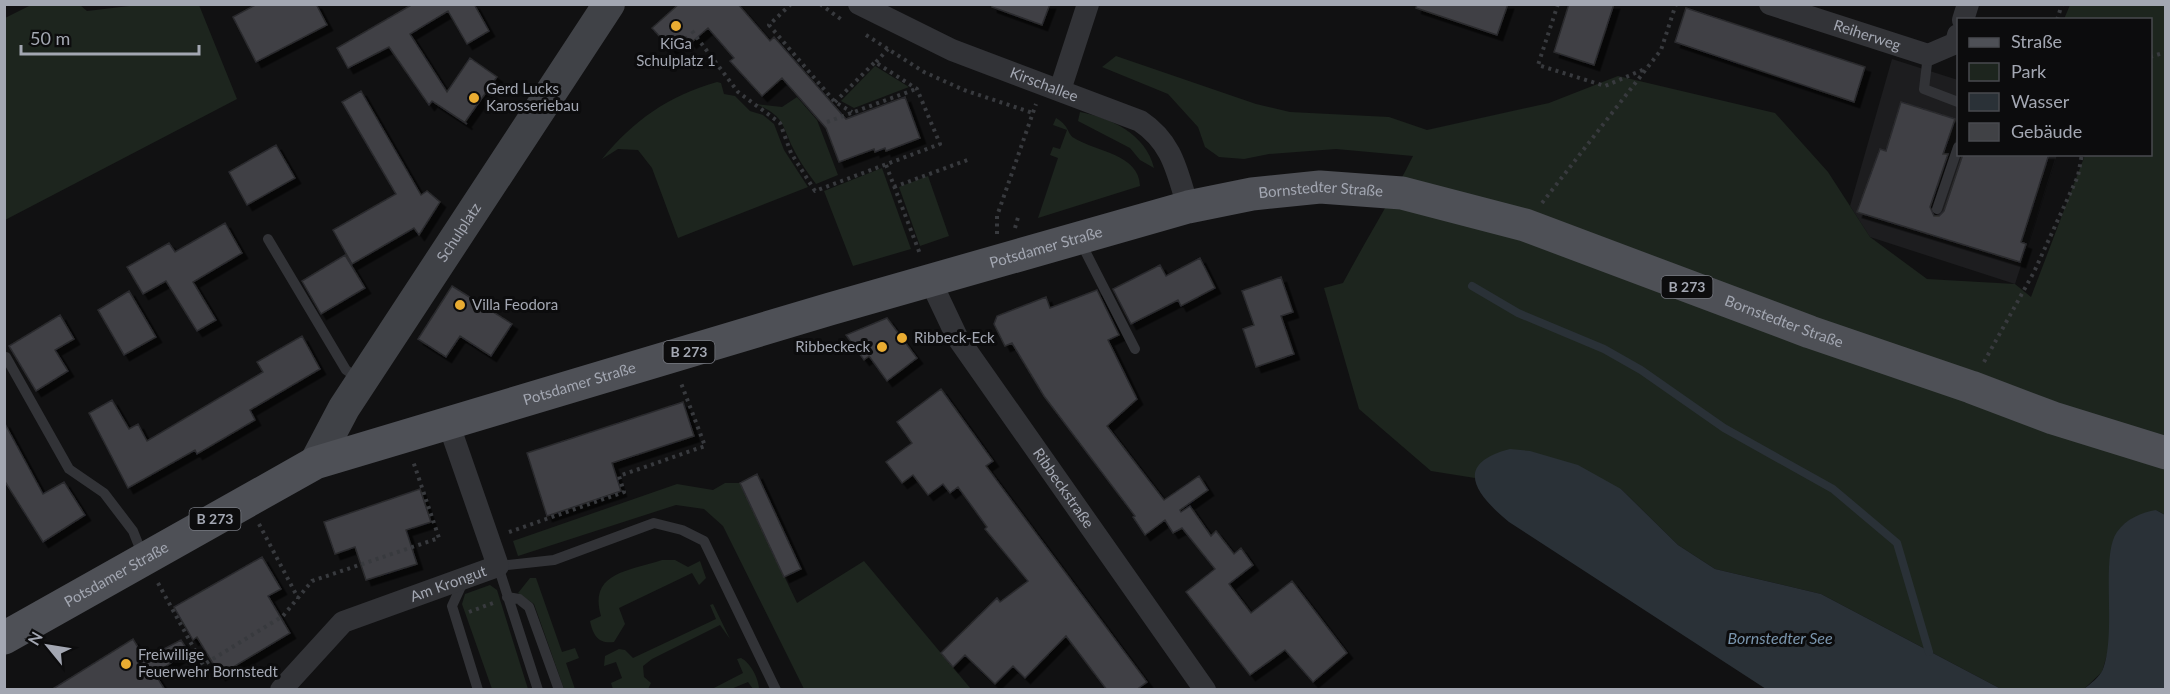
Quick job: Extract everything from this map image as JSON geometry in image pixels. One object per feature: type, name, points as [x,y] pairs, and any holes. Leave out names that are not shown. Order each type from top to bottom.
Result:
[{"type":"main road","name":"Bornstedter Straße","points":[[1188,207],[1252,194],[1320,187],[1380,190],[1474,210],[1525,225],[1810,332],[2054,418],[2166,453]]},
{"type":"main road","name":"Potsdamer Straße","points":[[4,638],[315,463],[930,280],[1188,207]]},
{"type":"street","name":"Schulplatz","points":[[315,463],[333,427],[362,381],[609,4]]},
{"type":"street","points":[[1052,86],[1088,4]]},
{"type":"street","name":"Reiherweg","points":[[1770,4],[1928,55]]},
{"type":"street","name":"Kirschallee","points":[[852,13],[1114,109],[1155,131],[1170,152],[1188,207]]},
{"type":"street","points":[[1928,55],[1956,43],[1957,40]]},
{"type":"street","name":"Ribbeckstraße","points":[[930,280],[957,337],[1205,690]]},
{"type":"street","name":"Am Krongut","points":[[281,690],[343,622],[498,566],[449,425]]},
{"type":"lane","points":[[1928,55],[1924,89],[1957,101]]},
{"type":"lane","points":[[1938,209],[1957,153]]},
{"type":"lane","points":[[1079,238],[1135,349]]},
{"type":"lane","points":[[268,239],[346,370],[362,381]]},
{"type":"lane","points":[[6,357],[69,469],[104,493],[133,531],[144,559]]},
{"type":"lane","points":[[538,690],[498,566],[554,560],[654,523],[682,530],[704,541],[776,690]]},
{"type":"lane","points":[[465,578],[452,606],[478,690]]},
{"type":"lane","points":[[507,597],[519,599],[529,607],[559,690]]},
{"type":"path","points":[[791,4],[769,25],[835,102],[852,112]]},
{"type":"path","points":[[820,4],[852,13]]},
{"type":"path","points":[[1558,4],[1538,65],[1605,86],[1647,68]]},
{"type":"path","points":[[1525,225],[1661,50],[1676,4]]},
{"type":"path","points":[[692,31],[738,93],[780,123],[791,153],[815,191],[940,144],[916,89],[875,62]]},
{"type":"path","points":[[862,33],[924,72],[964,90],[1033,113]]},
{"type":"path","points":[[835,102],[888,49]]},
{"type":"path","points":[[996,261],[997,216],[1033,113],[1052,86]]},
{"type":"path","points":[[827,122],[916,89]]},
{"type":"path","points":[[1971,387],[2034,272],[2078,176],[2082,156]]},
{"type":"path","points":[[894,187],[970,159]]},
{"type":"path","points":[[886,165],[918,249]]},
{"type":"path","points":[[1014,230],[1019,214]]},
{"type":"path","points":[[489,539],[624,492],[619,476],[705,446],[671,357]]},
{"type":"path","points":[[144,559],[203,665],[283,616],[312,581],[439,538],[412,461]]},
{"type":"path","points":[[258,524],[298,598]]},
{"type":"path","points":[[455,617],[507,597]]},
{"type":"shaded area","points":[[1892,59],[1957,80],[1957,156],[2057,156],[2015,284],[1870,237],[1850,206]]},
{"type":"green space","points":[[146,4],[199,5],[237,99],[5,220],[5,18],[31,5],[80,5],[87,11]]},
{"type":"green space","points":[[2070,5],[2165,5],[2165,515],[2156,510],[2110,559],[2111,641],[2102,672],[2084,689],[2001,689],[1821,594],[1715,569],[1678,545],[1621,489],[1479,466],[1475,478],[1431,471],[1359,409],[1324,288],[1343,283],[1413,156],[1336,149],[1269,154],[1244,159],[1219,157],[1205,147],[1198,127],[1168,94],[1102,67],[1116,56],[1256,104],[1290,112],[1389,117],[1427,130],[1549,103],[1618,76],[1775,113],[1828,172],[1870,237],[1927,279],[2015,284],[2031,297],[2085,156],[2152,156],[2152,18],[2064,18]]},
{"type":"green space","points":[[875,66],[909,87],[854,108],[841,101]]},
{"type":"green space","points":[[717,82],[721,83],[724,94],[735,96],[750,111],[763,115],[774,124],[784,150],[808,187],[678,238],[652,168],[638,150],[618,149],[602,159],[627,132],[653,111],[683,94]]},
{"type":"green space","points":[[797,97],[817,120],[838,175],[816,184],[798,158],[777,117],[756,104],[782,107]]},
{"type":"green space","points":[[1080,112],[1104,118],[1126,130],[1143,146],[1154,168],[1140,160],[1130,148],[1078,121]]},
{"type":"green space","points":[[1056,118],[1064,124],[1074,138],[1125,160],[1138,175],[1140,186],[1038,218],[1058,158],[1050,155],[1053,147],[1060,149],[1067,130],[1053,125]]},
{"type":"green space","points":[[882,168],[911,249],[853,266],[824,191]]},
{"type":"green space","points":[[928,176],[949,236],[920,246],[899,187]]},
{"type":"green space","points":[[725,483],[740,483],[797,603],[864,561],[971,689],[804,689],[723,526],[704,509],[676,505],[518,556],[513,541],[677,484],[713,490]]},
{"type":"green space","points":[[662,560],[675,560],[688,567],[700,561],[706,578],[699,585],[692,573],[619,608],[625,624],[614,642],[604,642],[597,638],[590,621],[601,616],[599,601],[601,590],[606,582],[625,571]]},
{"type":"green space","points":[[530,578],[536,578],[562,652],[575,648],[579,658],[566,663],[575,689],[564,689],[534,604],[518,593]]},
{"type":"green space","points":[[490,585],[497,590],[528,689],[492,689],[462,604],[465,594]]},
{"type":"green space","points":[[713,604],[730,639],[720,625],[652,659],[643,666],[644,677],[651,683],[648,689],[613,689],[611,683],[622,678],[616,662],[604,666],[605,656],[619,649],[625,650],[633,658],[716,619],[710,605]]},
{"type":"green space","points":[[741,658],[753,671],[759,689],[753,689],[748,682],[731,689],[712,689],[743,673],[737,659]]},
{"type":"water","name":"Bornstedter See","points":[[1510,449],[1530,451],[1578,465],[1621,489],[1678,545],[1715,569],[1821,594],[2001,689],[1766,689],[1497,512],[1480,491],[1475,481],[1475,472],[1481,463],[1492,455]]},
{"type":"water","points":[[2156,510],[2165,515],[2165,689],[2084,689],[2102,672],[2107,653],[2112,543],[2117,532],[2125,523],[2140,514]]},
{"type":"building","points":[[257,4],[316,4],[327,25],[256,62],[233,17]]},
{"type":"building","points":[[413,4],[474,4],[489,31],[467,44],[448,11],[410,34],[447,92],[470,58],[497,77],[465,122],[467,124],[432,101],[429,105],[389,47],[348,68],[337,48]]},
{"type":"building","points":[[679,4],[738,4],[770,41],[774,37],[846,119],[905,97],[920,138],[886,151],[885,148],[875,152],[874,149],[839,162],[826,128],[782,78],[762,96],[730,61],[734,58],[708,28],[691,43],[686,37],[671,49],[652,28]]},
{"type":"building","points":[[992,4],[1050,4],[1042,25],[992,7]]},
{"type":"building","points":[[1417,4],[1508,4],[1497,35],[1416,8]]},
{"type":"building","points":[[1569,4],[1614,4],[1594,65],[1554,52]]},
{"type":"building","points":[[1686,8],[1865,67],[1854,102],[1675,42]]},
{"type":"building","points":[[361,91],[421,195],[427,191],[440,202],[419,235],[414,228],[352,264],[333,230],[396,194],[342,102]]},
{"type":"building","points":[[1901,102],[1955,119],[1943,154],[1948,154],[1930,207],[1934,216],[1939,216],[1944,211],[1962,156],[2048,156],[2021,242],[2026,244],[2020,262],[1857,212],[1880,149],[1886,151]]},
{"type":"building","points":[[276,145],[295,178],[247,205],[229,172]]},
{"type":"building","points":[[225,223],[242,253],[193,282],[216,320],[197,331],[166,281],[143,294],[127,267],[169,243],[175,252]]},
{"type":"building","points":[[345,255],[365,288],[321,314],[302,281]]},
{"type":"building","points":[[1200,258],[1215,288],[1181,306],[1178,300],[1131,324],[1113,289],[1160,265],[1166,276]]},
{"type":"building","points":[[1281,277],[1293,312],[1281,316],[1294,354],[1256,367],[1243,329],[1254,325],[1242,291]]},
{"type":"building","name":"Villa Feodora","points":[[452,286],[512,324],[491,356],[460,336],[446,357],[418,339]]},
{"type":"building","points":[[1097,290],[1119,335],[1108,340],[1137,399],[1107,426],[1164,500],[1199,476],[1208,490],[1180,510],[1181,512],[1190,506],[1211,536],[1216,531],[1234,554],[1241,548],[1253,565],[1229,584],[1251,613],[1292,581],[1347,653],[1313,682],[1285,650],[1250,675],[1186,592],[1215,569],[1182,528],[1173,533],[1165,520],[1145,535],[1133,517],[1135,516],[1044,396],[1012,343],[1005,346],[994,324],[997,316],[1046,297],[1050,308]]},
{"type":"building","points":[[129,291],[156,337],[124,355],[98,310]]},
{"type":"building","points":[[60,315],[74,339],[55,350],[68,371],[36,391],[9,346]]},
{"type":"building","name":"Ribbeckeck","points":[[887,318],[917,358],[887,381],[869,356],[864,360],[846,335]]},
{"type":"building","points":[[302,336],[320,369],[250,410],[255,420],[197,454],[195,450],[128,488],[89,413],[112,400],[129,429],[138,424],[147,441],[263,372],[257,362]]},
{"type":"building","points":[[941,389],[993,461],[986,466],[1147,682],[1136,690],[1107,690],[1066,636],[1025,678],[1013,666],[995,684],[965,655],[953,667],[941,653],[997,598],[1000,602],[1028,581],[985,529],[987,527],[958,487],[950,493],[943,484],[928,495],[913,475],[902,483],[886,462],[912,443],[897,422]]},
{"type":"building","points":[[683,402],[694,436],[612,463],[621,491],[547,516],[527,453]]},
{"type":"building","points":[[4,422],[43,494],[64,482],[85,515],[43,542],[4,480]]},
{"type":"building","points":[[757,474],[801,569],[784,577],[740,483]]},
{"type":"building","points":[[420,489],[431,522],[406,530],[417,564],[366,580],[355,547],[335,554],[324,522]]},
{"type":"building","points":[[262,557],[281,589],[268,596],[290,633],[220,675],[197,637],[193,640],[174,607]]},
{"type":"building","name":"Freiwillige Feuerwehr Bornstedt","points":[[133,639],[145,659],[181,640],[188,651],[155,674],[165,690],[51,690]]},
{"type":"waterway","points":[[1472,286],[1518,313],[1604,349],[1641,370],[1724,428],[1833,489],[1897,543],[1929,652]]},
{"type":"place","name":"KiGa Schulplatz 1","points":[[676,26]]},
{"type":"place","name":"Gerd Lucks Karosseriebau","points":[[474,98]]},
{"type":"place","name":"Villa Feodora","points":[[460,305]]},
{"type":"place","name":"Ribbeck-Eck","points":[[902,338]]},
{"type":"place","name":"Ribbeckeck","points":[[882,347]]},
{"type":"place","name":"Freiwillige Feuerwehr Bornstedt","points":[[126,664]]}]
